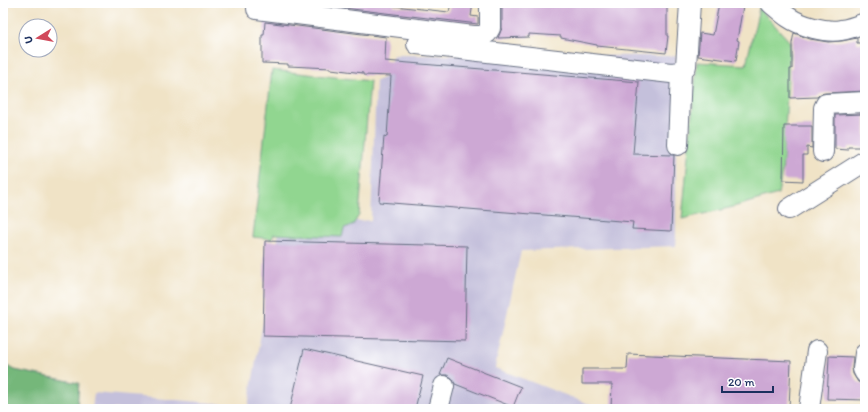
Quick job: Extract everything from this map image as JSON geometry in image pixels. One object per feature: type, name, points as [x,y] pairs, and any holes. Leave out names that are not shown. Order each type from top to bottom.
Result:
[{"type":"street","points":[[256,9],[482,36],[488,33],[490,28],[490,3]]},
{"type":"street","points":[[678,145],[681,72],[686,66],[690,3]]},
{"type":"street","points":[[771,3],[789,18],[807,26],[825,31],[842,30],[865,23]]},
{"type":"street","points":[[417,44],[663,72],[681,72]]},
{"type":"street","points":[[823,152],[824,108],[826,104],[865,102]]},
{"type":"street","points":[[789,209],[865,161]]},
{"type":"street","points":[[809,409],[817,350]]},
{"type":"street","points":[[865,353],[863,369],[865,373]]},
{"type":"street","points":[[438,409],[444,386]]},
{"type":"shaded area","points":[[393,55],[676,56],[676,246],[521,251],[495,368],[602,409],[92,409],[94,393],[248,406],[280,227],[371,220],[376,81],[385,77]]},
{"type":"green space","points":[[759,8],[790,42],[783,166],[778,194],[733,207],[682,219],[697,62],[746,65]]},
{"type":"green space","points":[[272,70],[370,81],[359,215],[353,225],[344,228],[342,237],[274,234],[272,239],[253,237]]},
{"type":"green space","points":[[3,364],[15,370],[79,383],[77,409],[3,409]]},
{"type":"building","points":[[302,3],[394,3],[394,6],[449,12],[451,3],[473,3],[471,16],[478,17],[478,24]]},
{"type":"building","points":[[502,3],[653,3],[653,5],[667,5],[668,36],[666,53],[597,46],[561,38],[561,36],[529,34],[529,37],[498,38],[502,28]]},
{"type":"building","points":[[719,3],[743,6],[737,40],[739,41],[736,61],[698,56],[700,33],[713,35]]},
{"type":"building","points":[[265,22],[386,37],[385,61],[639,82],[633,154],[674,155],[671,231],[632,229],[633,222],[379,202],[384,136],[387,137],[391,76],[363,75],[363,73],[331,68],[262,63],[262,35],[264,35]]},
{"type":"building","points":[[794,33],[810,39],[828,42],[857,38],[857,43],[865,43],[865,91],[825,93],[820,94],[817,97],[790,98],[790,69],[792,69],[792,43]]},
{"type":"building","points":[[865,114],[865,147],[848,147],[848,150],[835,149],[835,115]]},
{"type":"building","points":[[784,126],[812,126],[812,148],[807,147],[807,155],[803,155],[803,181],[783,180]]},
{"type":"building","points":[[265,241],[467,246],[465,341],[263,336]]},
{"type":"building","points":[[304,349],[423,376],[415,409],[290,409]]},
{"type":"building","points":[[628,354],[791,361],[789,409],[611,408],[612,384],[582,384],[582,369],[627,369]]},
{"type":"building","points":[[829,356],[853,357],[853,374],[858,382],[865,384],[865,400],[827,399]]},
{"type":"building","points":[[447,358],[521,387],[513,407],[455,384],[452,378],[447,375],[440,375]]}]
